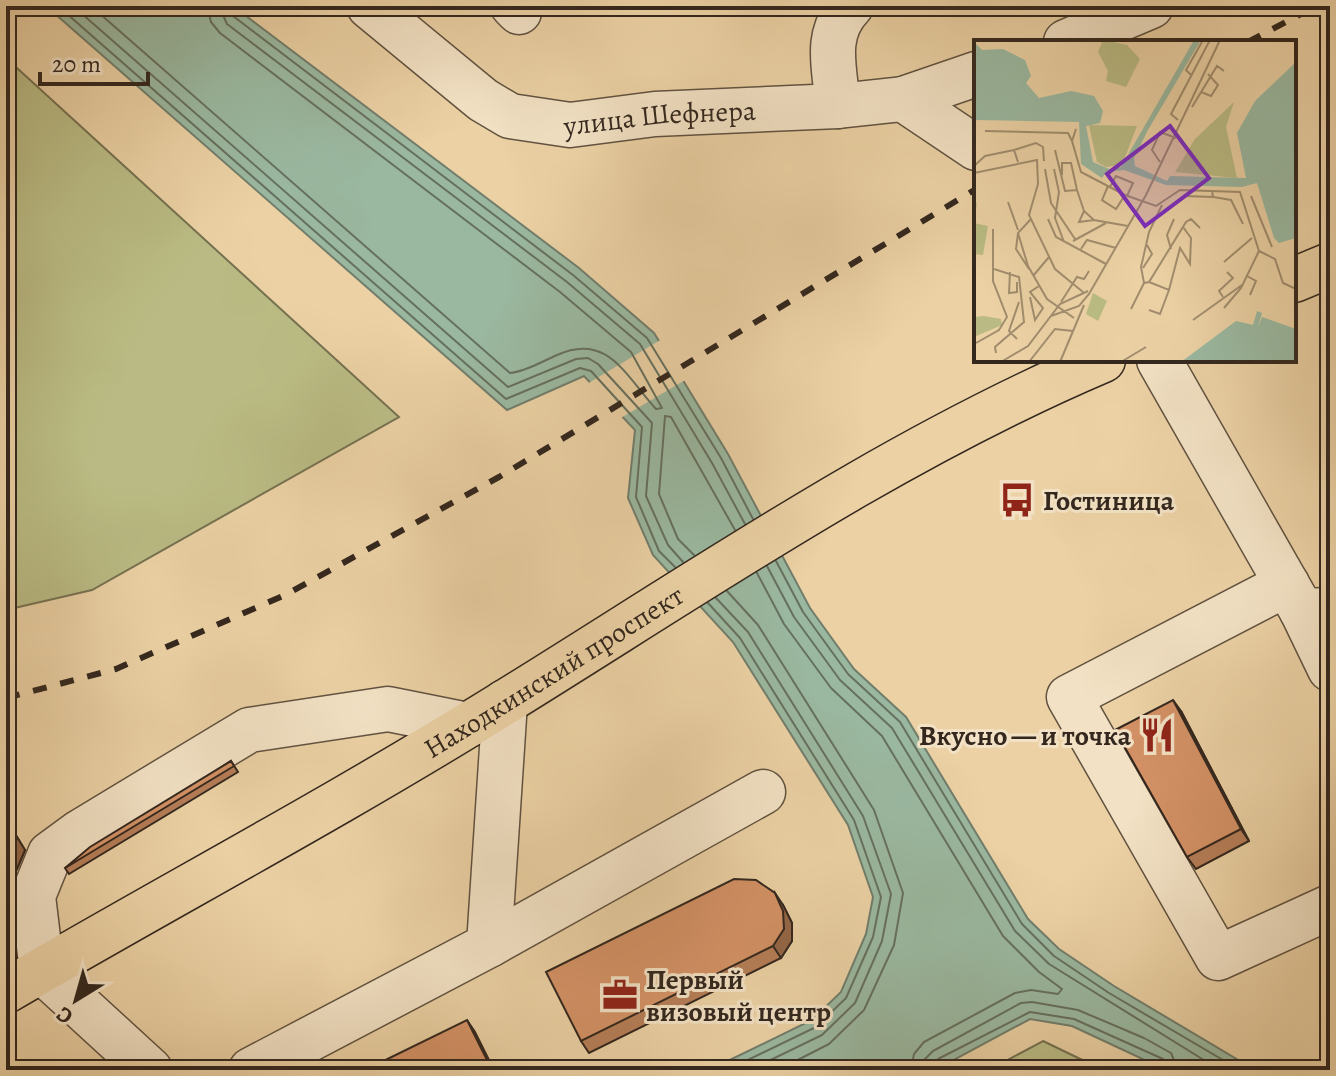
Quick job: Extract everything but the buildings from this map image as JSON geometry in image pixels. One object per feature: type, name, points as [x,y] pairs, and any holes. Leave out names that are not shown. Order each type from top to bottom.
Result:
[{"type":"main road","points":[[1296,279],[1330,265]]},
{"type":"main road","name":"Находкинский проспект","points":[[24,981],[468,725],[826,502],[917,449],[1019,396],[1098,362]]},
{"type":"street","name":"улица Шефнера","points":[[369,6],[483,100],[510,116],[570,125],[655,114],[838,106],[903,99],[974,75]]},
{"type":"street","points":[[838,106],[832,36],[837,20],[851,6]]},
{"type":"street","points":[[1071,40],[1151,6]]},
{"type":"street","points":[[903,99],[974,147]]},
{"type":"street","points":[[1160,362],[1306,602],[1330,669]]},
{"type":"street","points":[[1306,602],[1069,697],[1218,958],[1330,907]]},
{"type":"street","points":[[489,945],[505,702]]},
{"type":"street","points":[[150,1070],[24,981],[33,896],[50,854],[249,730],[388,709],[468,725]]},
{"type":"street","points":[[251,1070],[489,945],[763,792]]},
{"type":"green space","points":[[6,58],[399,417],[92,590],[6,610]]},
{"type":"green space","points":[[1043,1041],[1103,1070],[989,1070]]},
{"type":"water","points":[[46,6],[233,6],[579,268],[654,333],[728,454],[810,608],[854,669],[906,717],[1028,919],[1059,949],[1114,986],[1255,1070],[1166,1070],[1072,1026],[1030,1019],[935,1070],[709,1070],[812,1020],[841,992],[866,934],[873,897],[848,825],[733,642],[653,555],[628,498],[635,430],[584,376],[507,410]]},
{"type":"pier","points":[[662,339],[687,379],[619,419],[587,384]]},
{"type":"railway","points":[[1252,40],[1316,6]]},
{"type":"railway","points":[[6,698],[116,669],[285,595],[499,477],[974,190]]},
{"type":"railway","points":[[6,1066],[12,1070]]},
{"type":"place","name":"Гостиница","points":[[1017,500]]},
{"type":"place","name":"Вкусно — и точка","points":[[1157,735]]},
{"type":"place","name":"Первый визовый центр","points":[[620,995]]}]
